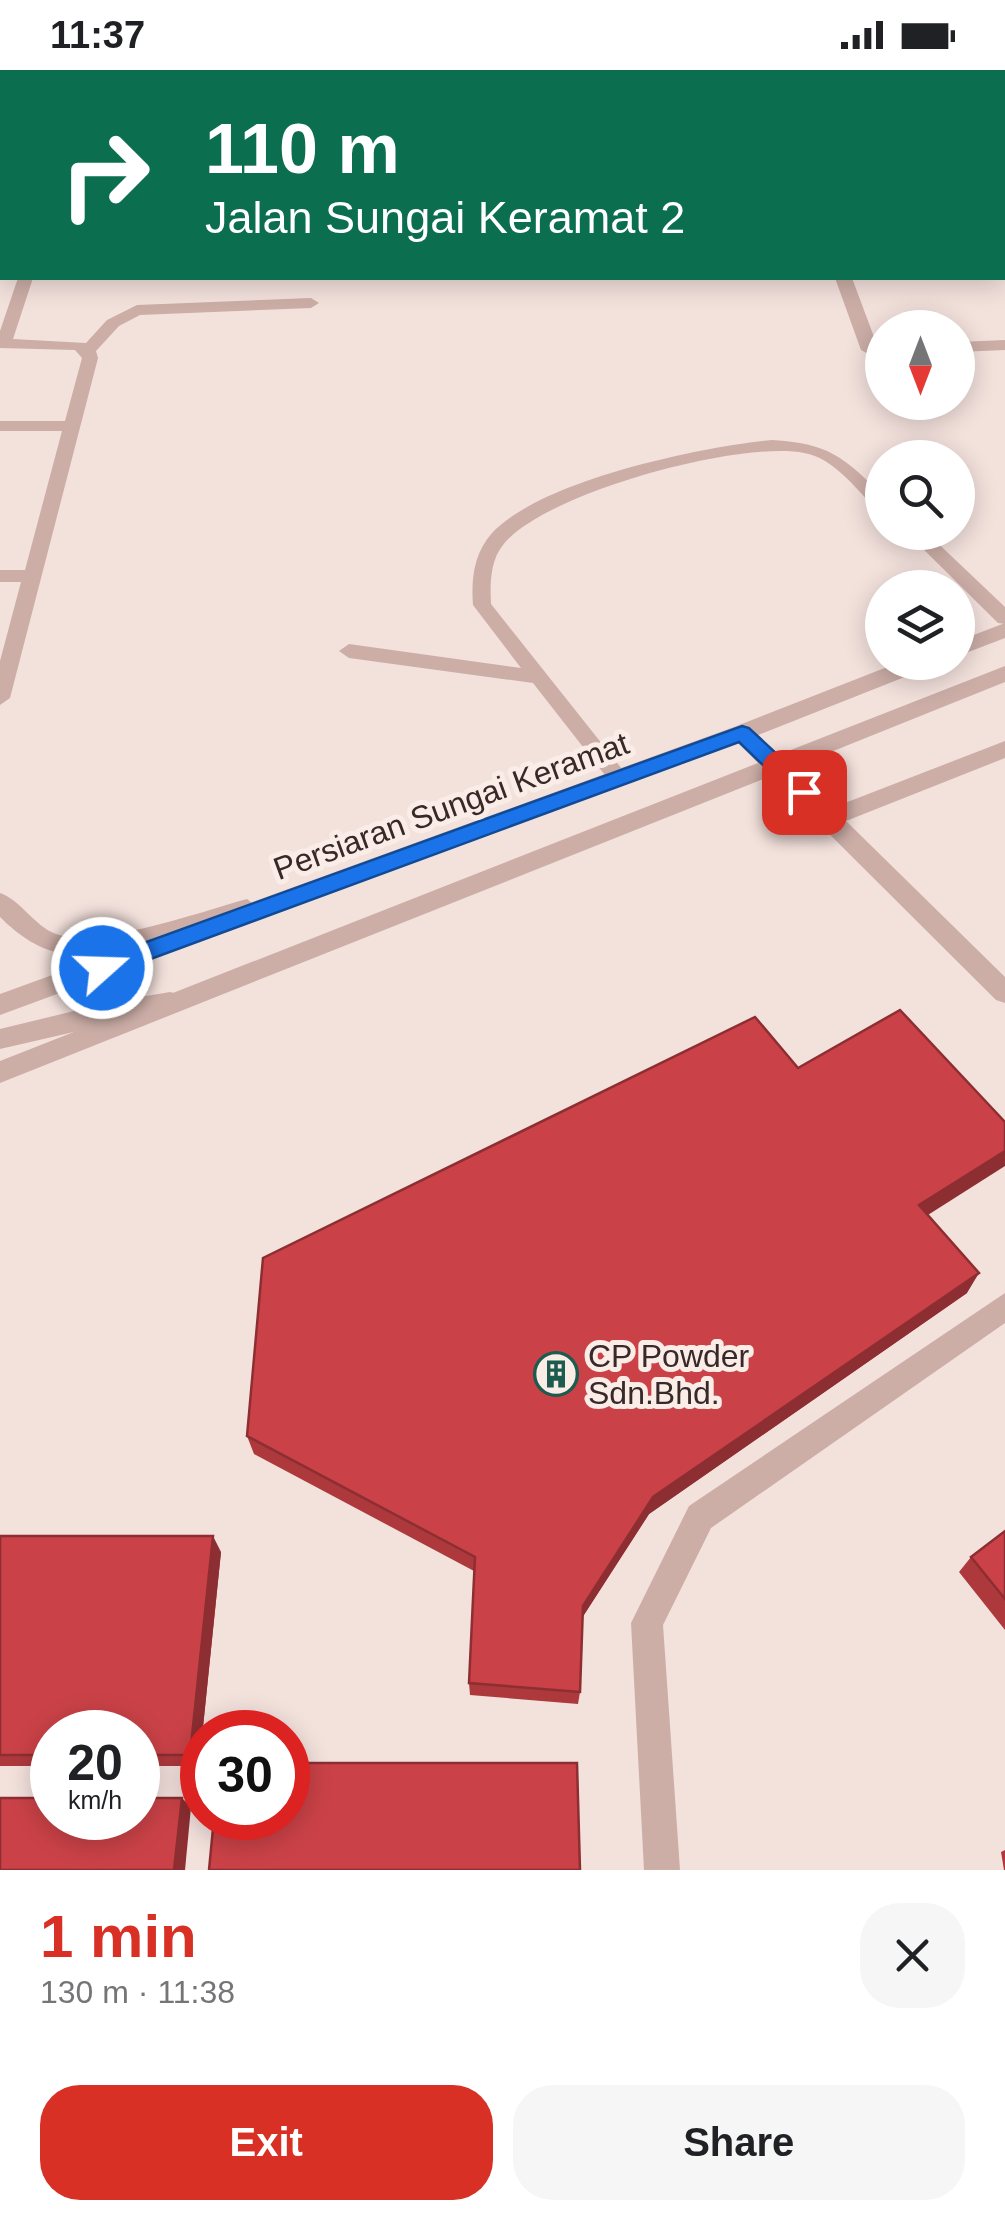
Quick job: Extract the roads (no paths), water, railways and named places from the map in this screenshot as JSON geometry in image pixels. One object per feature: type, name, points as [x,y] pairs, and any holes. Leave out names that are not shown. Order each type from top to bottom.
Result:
[{"type":"street","points":[[845,280],[865,336]]},
{"type":"street","points":[[975,346],[1005,345]]},
{"type":"street","points":[[975,642],[1005,630]]},
{"type":"street","points":[[0,1072],[1005,674]]},
{"type":"street","name":"Persiaran Sungai Keramat","points":[[0,1005],[876,680]]},
{"type":"street","points":[[742,733],[1005,992]]},
{"type":"street","points":[[831,818],[1005,749]]},
{"type":"street","points":[[662,1870],[648,1622],[700,1517],[1005,1306]]},
{"type":"lane","points":[[24,280],[2,343],[78,346],[88,350]]},
{"type":"lane","points":[[88,350],[113,323],[137,310],[311,303]]},
{"type":"lane","points":[[0,698],[73,426],[90,358],[88,350]]},
{"type":"lane","points":[[0,426],[73,426]]},
{"type":"lane","points":[[618,779],[482,605],[479,570],[504,532],[565,498],[716,450],[753,446],[806,448],[836,460],[865,488]]},
{"type":"lane","points":[[934,550],[1005,618]]},
{"type":"lane","points":[[0,576],[33,576]]},
{"type":"lane","points":[[349,651],[539,677]]},
{"type":"lane","points":[[0,902],[12,917],[36,934],[66,946],[111,940],[306,893]]},
{"type":"lane","points":[[0,1039],[110,1011],[188,998]]},
{"type":"place","name":"CP Powder Sdn.Bhd.","points":[[556,1374]]}]
